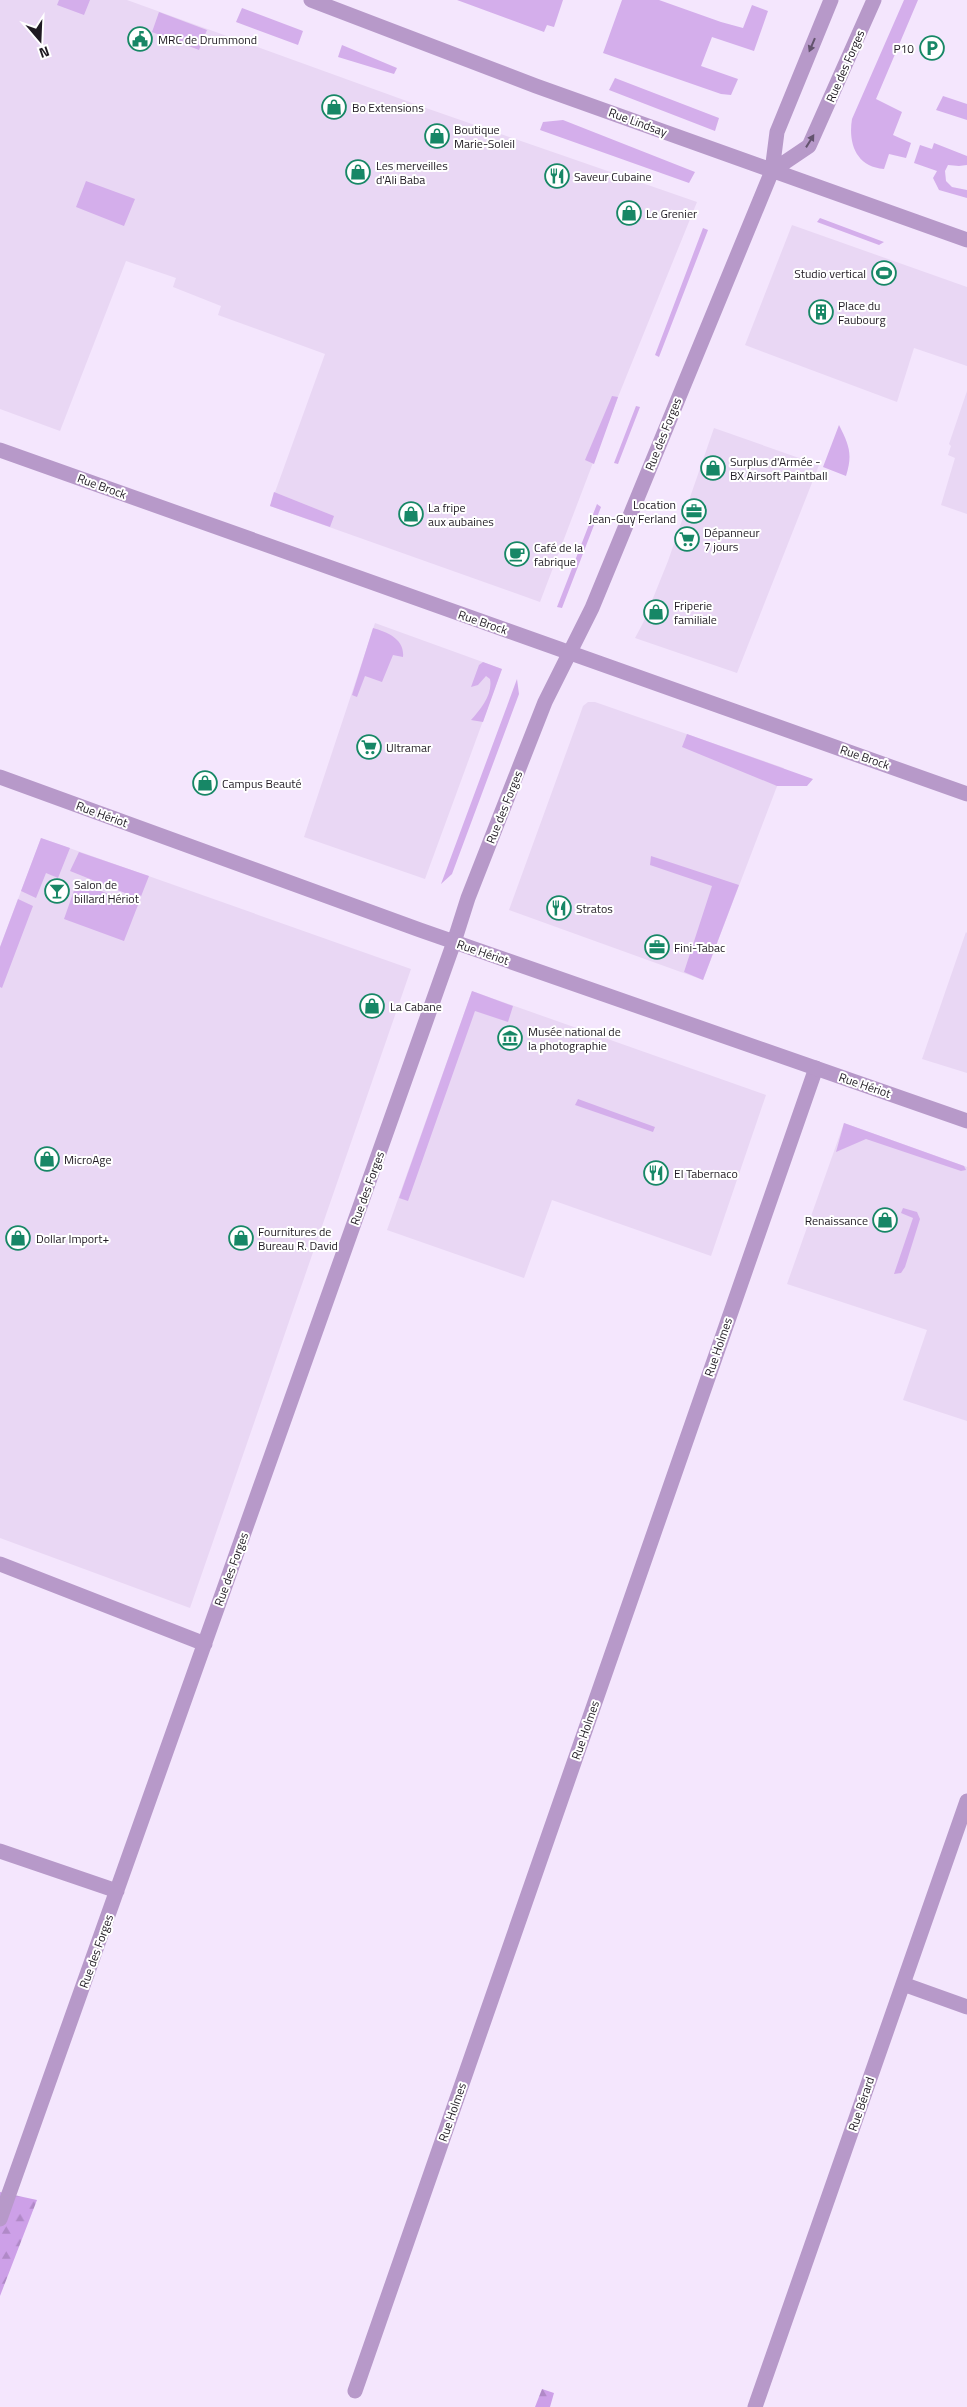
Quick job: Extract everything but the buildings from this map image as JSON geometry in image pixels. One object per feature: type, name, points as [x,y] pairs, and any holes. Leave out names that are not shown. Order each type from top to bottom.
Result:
[{"type":"street","name":"Rue Lindsay","points":[[311,0],[536,86],[967,240]]},
{"type":"street","name":"Rue des Forges","points":[[0,2220],[468,898],[545,702],[592,608],[772,171],[776,132],[831,0]]},
{"type":"street","name":"Rue des Forges","points":[[772,171],[809,146],[874,0]]},
{"type":"street","name":"Rue Brock","points":[[0,450],[967,794]]},
{"type":"street","name":"Rue Hériot","points":[[0,777],[454,942],[967,1121]]},
{"type":"street","name":"Rue Holmes","points":[[355,2391],[816,1068]]},
{"type":"street","points":[[0,1564],[205,1644]]},
{"type":"street","name":"Rue Bérard","points":[[755,2407],[967,1801]]},
{"type":"street","points":[[0,1851],[117,1891]]},
{"type":"street","points":[[903,1984],[967,2007]]},
{"type":"shaded area","points":[[0,0],[127,0],[426,108],[697,202],[618,397],[540,602],[270,506],[325,354],[218,315],[221,306],[173,287],[176,278],[126,261],[60,431],[0,409]]},
{"type":"shaded area","points":[[59,0],[90,0],[84,15],[57,5]]},
{"type":"shaded area","points":[[457,0],[563,0],[554,27],[547,25],[544,32]]},
{"type":"shaded area","points":[[622,0],[659,0],[743,28],[752,5],[768,11],[754,51],[712,37],[701,66],[738,79],[731,95],[721,94],[603,53]]},
{"type":"shaded area","points":[[904,0],[918,0],[876,99],[902,112],[893,135],[911,143],[906,158],[889,154],[884,169],[867,164],[856,152],[851,137],[852,119]]},
{"type":"shaded area","points":[[242,8],[303,31],[298,45],[236,22]]},
{"type":"shaded area","points":[[159,12],[207,30],[199,50],[152,32]]},
{"type":"shaded area","points":[[342,45],[397,68],[394,74],[338,57]]},
{"type":"shaded area","points":[[615,78],[719,118],[715,131],[609,90]]},
{"type":"shaded area","points":[[943,96],[967,104],[967,120],[936,110]]},
{"type":"shaded area","points":[[563,120],[695,172],[689,183],[540,130],[543,122]]},
{"type":"shaded area","points":[[934,143],[967,156],[967,165],[948,165],[945,171],[946,181],[952,187],[967,190],[967,198],[939,190],[933,178],[937,171],[914,163],[920,145],[932,149]]},
{"type":"shaded area","points":[[86,181],[135,199],[124,226],[76,207]]},
{"type":"shaded area","points":[[820,218],[884,242],[879,245],[817,222]]},
{"type":"shaded area","points":[[792,225],[967,287],[967,366],[914,348],[897,402],[745,345]]},
{"type":"shaded area","points":[[703,228],[708,230],[659,357],[655,355]]},
{"type":"shaded area","points":[[967,391],[967,514],[941,505],[955,458],[948,455],[951,446],[949,444]]},
{"type":"shaded area","points":[[612,396],[618,397],[594,464],[585,460]]},
{"type":"shaded area","points":[[636,406],[640,407],[618,464],[614,463]]},
{"type":"shaded area","points":[[839,425],[849,450],[846,476],[823,467]]},
{"type":"shaded area","points":[[714,428],[819,465],[737,673],[635,638],[668,561]]},
{"type":"shaded area","points":[[274,492],[334,516],[330,527],[270,506]]},
{"type":"shaded area","points":[[597,504],[601,507],[562,608],[557,607]]},
{"type":"shaded area","points":[[375,623],[502,669],[425,879],[304,837]]},
{"type":"shaded area","points":[[373,628],[394,637],[401,645],[403,657],[393,655],[382,682],[365,676],[357,697],[352,695]]},
{"type":"shaded area","points":[[483,662],[502,669],[483,722],[471,720],[488,696],[490,679],[486,676],[478,685],[471,687],[479,665]]},
{"type":"shaded area","points":[[517,679],[519,694],[452,874],[441,884]]},
{"type":"shaded area","points":[[588,702],[595,702],[784,768],[703,980],[509,910],[583,706]]},
{"type":"shaded area","points":[[687,734],[813,779],[807,786],[777,786],[682,747]]},
{"type":"shaded area","points":[[41,838],[411,969],[190,1608],[0,1538],[0,947]]},
{"type":"shaded area","points":[[41,838],[70,848],[58,878],[46,873],[36,898],[21,891]]},
{"type":"shaded area","points":[[79,852],[149,876],[140,899],[70,871]]},
{"type":"shaded area","points":[[651,856],[739,885],[703,980],[684,972],[712,886],[650,865]]},
{"type":"shaded area","points":[[77,882],[138,905],[124,941],[64,919]]},
{"type":"shaded area","points":[[18,899],[33,906],[2,988],[0,987],[0,947]]},
{"type":"shaded area","points":[[967,933],[967,1073],[922,1059]]},
{"type":"shaded area","points":[[472,991],[766,1095],[711,1256],[552,1200],[524,1278],[387,1230]]},
{"type":"shaded area","points":[[472,991],[513,1006],[508,1022],[475,1011],[408,1201],[399,1198]]},
{"type":"shaded area","points":[[578,1099],[655,1127],[653,1132],[575,1105]]},
{"type":"shaded area","points":[[844,1123],[967,1167],[967,1421],[903,1400],[927,1330],[787,1284]]},
{"type":"shaded area","points":[[844,1123],[964,1166],[966,1170],[961,1171],[866,1139],[836,1152]]},
{"type":"shaded area","points":[[903,1208],[917,1212],[920,1219],[905,1267],[901,1273],[894,1274],[913,1218],[901,1213]]},
{"type":"green space","points":[[0,2192],[37,2200],[0,2296]]},
{"type":"green space","points":[[542,2389],[554,2393],[550,2407],[535,2407]]},
{"type":"place","name":"MRC de Drummond","points":[[140,39]]},
{"type":"place","name":"P10","points":[[932,48]]},
{"type":"place","name":"Bo Extensions","points":[[334,107]]},
{"type":"place","name":"Boutique Marie-Soleil","points":[[437,136]]},
{"type":"place","name":"Les merveilles d'Ali Baba","points":[[358,172]]},
{"type":"place","name":"Saveur Cubaine","points":[[557,176]]},
{"type":"place","name":"Le Grenier","points":[[629,213]]},
{"type":"place","name":"Studio vertical","points":[[884,273]]},
{"type":"place","name":"Place du Faubourg","points":[[821,312]]},
{"type":"place","name":"Surplus d'Armée - BX Airsoft Paintball","points":[[713,468]]},
{"type":"place","name":"Location Jean-Guy Ferland","points":[[694,511]]},
{"type":"place","name":"La fripe aux aubaines","points":[[411,514]]},
{"type":"place","name":"Dépanneur 7 jours","points":[[687,539]]},
{"type":"place","name":"Café de la fabrique","points":[[517,554]]},
{"type":"place","name":"Friperie familiale","points":[[656,612]]},
{"type":"place","name":"Ultramar","points":[[369,747]]},
{"type":"place","name":"Campus Beauté","points":[[205,783]]},
{"type":"place","name":"Salon de billard Hériot","points":[[57,891]]},
{"type":"place","name":"Stratos","points":[[559,908]]},
{"type":"place","name":"Fini-Tabac","points":[[657,947]]},
{"type":"place","name":"La Cabane","points":[[372,1006]]},
{"type":"place","name":"Musée national de la photographie","points":[[510,1038]]},
{"type":"place","name":"MicroAge","points":[[47,1159]]},
{"type":"place","name":"El Tabernaco","points":[[656,1173]]},
{"type":"place","name":"Renaissance","points":[[885,1220]]},
{"type":"place","name":"Dollar Import+","points":[[18,1238]]},
{"type":"place","name":"Fournitures de Bureau R. David","points":[[241,1238]]}]
